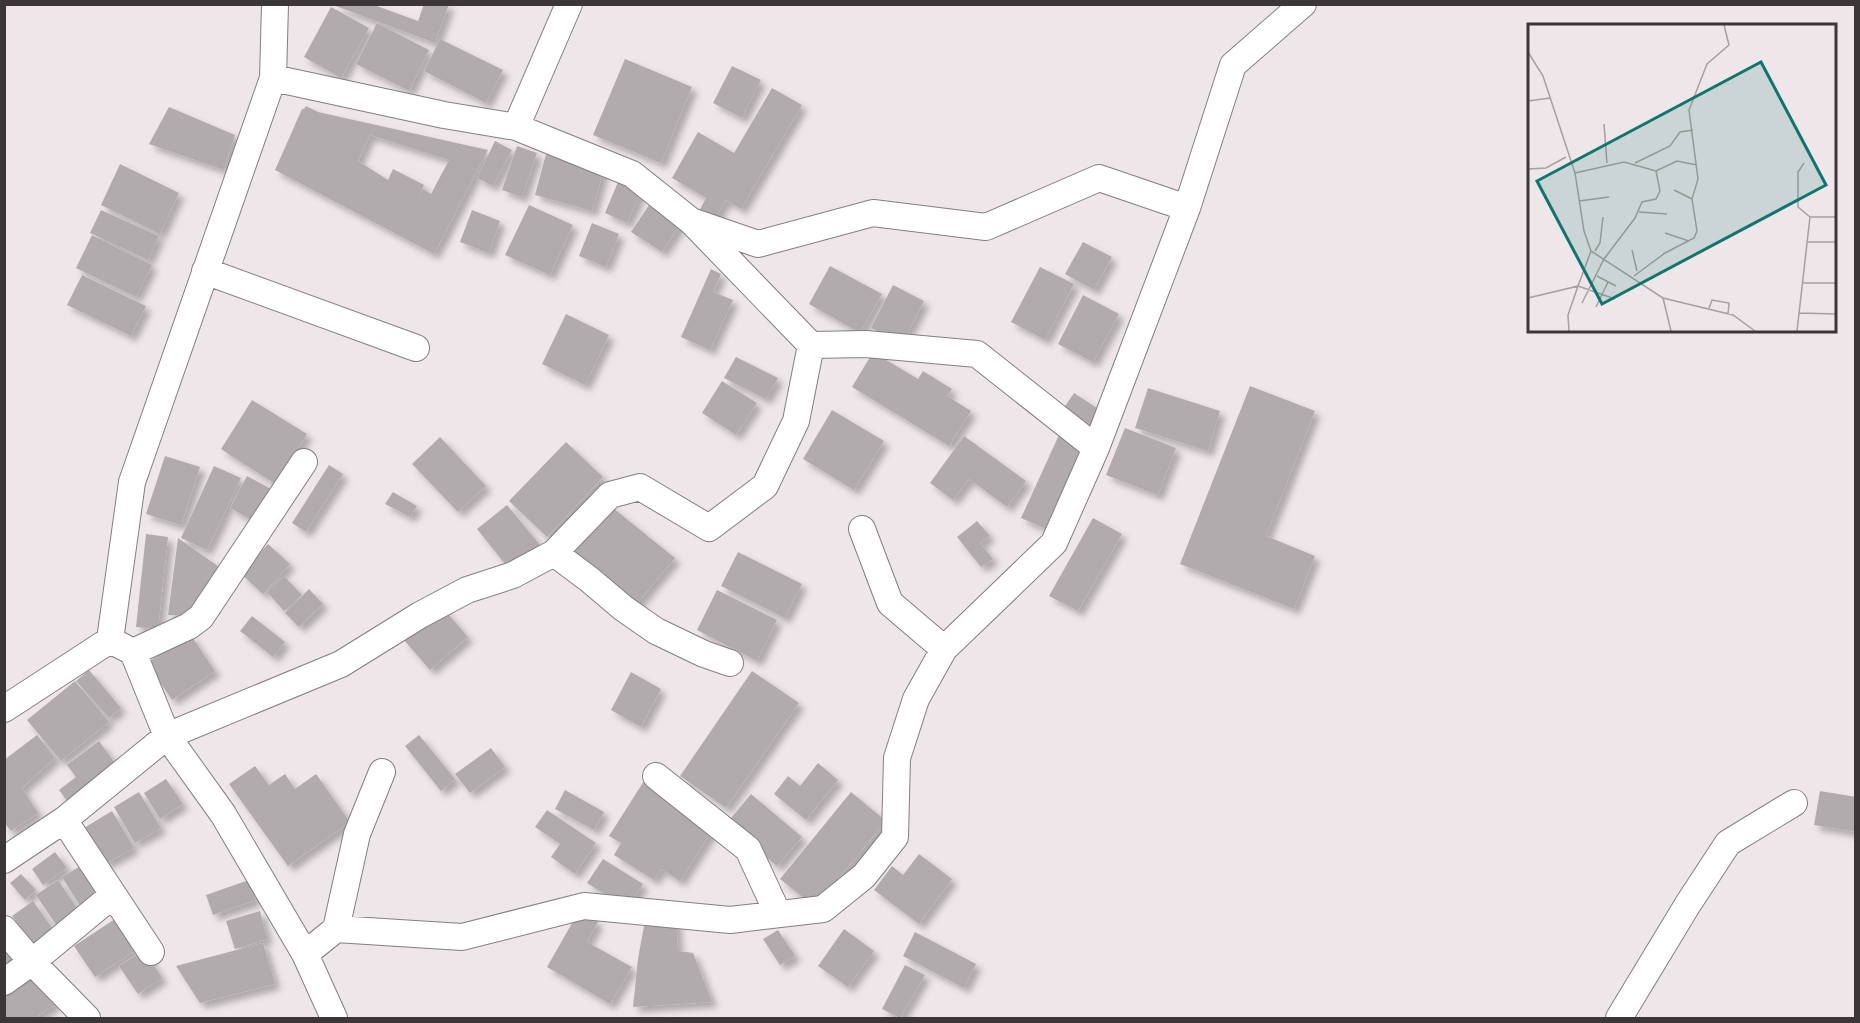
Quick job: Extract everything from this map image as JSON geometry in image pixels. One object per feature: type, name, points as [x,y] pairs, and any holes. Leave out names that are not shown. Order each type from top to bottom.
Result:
[{"type":"street","points":[[4,708],[110,640],[132,482],[273,78],[275,4]]},
{"type":"street","points":[[516,127],[568,4]]},
{"type":"street","points":[[336,929],[462,937],[584,906],[730,920],[823,909],[864,876],[895,837],[897,758],[916,699],[944,649],[1054,543],[1096,448],[1186,207],[1233,65],[1303,4]]},
{"type":"street","points":[[273,78],[444,115],[516,127],[632,174],[691,221],[811,345],[866,344],[977,354],[1096,448]]},
{"type":"street","points":[[691,221],[758,244],[873,213],[986,227],[1099,178],[1186,207]]},
{"type":"street","points":[[205,271],[416,348]]},
{"type":"street","points":[[4,860],[64,820],[167,736],[341,664],[420,615],[467,590],[513,575],[554,553],[610,495],[640,488],[709,528],[765,486],[796,421],[811,345]]},
{"type":"street","points":[[133,652],[189,626],[201,617],[304,462]]},
{"type":"street","points":[[862,529],[890,603],[944,649]]},
{"type":"street","points":[[554,553],[656,631],[704,654],[730,663]]},
{"type":"street","points":[[110,640],[133,652],[167,736],[224,814],[305,954],[334,1018]]},
{"type":"street","points":[[305,954],[336,929],[357,834],[382,772]]},
{"type":"street","points":[[656,776],[748,849],[778,914]]},
{"type":"street","points":[[1619,1018],[1728,843],[1794,803]]},
{"type":"street","points":[[64,820],[151,952]]},
{"type":"street","points":[[4,982],[32,962],[113,895]]},
{"type":"street","points":[[4,929],[32,962],[87,1018]]},
{"type":"building","points":[[424,4],[449,4],[435,43],[333,5],[374,5],[418,21]]},
{"type":"building","points":[[331,7],[369,28],[341,78],[304,57]]},
{"type":"building","points":[[377,23],[429,50],[409,91],[356,64]]},
{"type":"building","points":[[440,39],[503,70],[486,103],[424,71]]},
{"type":"building","points":[[625,59],[692,87],[661,163],[593,135]]},
{"type":"building","points":[[732,66],[761,80],[742,118],[713,103]]},
{"type":"building","points":[[772,88],[802,105],[741,209],[726,200],[713,222],[698,213],[706,198],[672,178],[698,132],[734,153]]},
{"type":"building","points":[[306,106],[318,112],[488,150],[434,254],[275,170],[302,109]],"holes":[[[370,135],[449,160],[431,194],[423,189],[419,196],[424,185],[393,169],[388,180],[358,161]]]},
{"type":"building","points":[[169,107],[235,135],[224,170],[149,144]]},
{"type":"building","points":[[495,141],[512,150],[493,186],[477,178]]},
{"type":"building","points":[[517,146],[537,153],[522,197],[502,190]]},
{"type":"building","points":[[546,154],[604,169],[592,211],[535,195]]},
{"type":"building","points":[[120,164],[179,193],[160,234],[101,205]]},
{"type":"building","points":[[621,175],[644,185],[627,223],[605,213]]},
{"type":"building","points":[[651,202],[682,222],[662,252],[631,232]]},
{"type":"building","points":[[529,205],[573,225],[550,275],[505,255]]},
{"type":"building","points":[[101,210],[159,236],[148,260],[90,233]]},
{"type":"building","points":[[472,210],[500,221],[489,253],[460,242]]},
{"type":"building","points":[[592,223],[619,234],[606,267],[579,256]]},
{"type":"building","points":[[92,235],[152,265],[136,297],[76,268]]},
{"type":"building","points":[[1083,242],[1112,257],[1094,290],[1065,274]]},
{"type":"building","points":[[830,266],[882,294],[860,333],[809,304]]},
{"type":"building","points":[[1040,267],[1074,284],[1045,340],[1011,322]]},
{"type":"building","points":[[711,269],[721,274],[713,292],[733,300],[710,350],[681,337]]},
{"type":"building","points":[[82,275],[146,306],[131,336],[67,305]]},
{"type":"building","points":[[893,285],[924,301],[902,344],[871,328]]},
{"type":"building","points":[[1083,295],[1119,314],[1093,362],[1058,344]]},
{"type":"building","points":[[566,314],[609,335],[585,385],[542,364]]},
{"type":"building","points":[[873,352],[918,379],[923,371],[952,389],[947,396],[971,411],[949,446],[852,387]]},
{"type":"building","points":[[736,357],[778,378],[766,399],[724,378]]},
{"type":"building","points":[[722,381],[757,403],[736,435],[702,413]]},
{"type":"building","points":[[1250,386],[1315,411],[1266,536],[1315,556],[1294,609],[1180,564]]},
{"type":"building","points":[[1148,388],[1220,411],[1208,451],[1135,428]]},
{"type":"building","points":[[1074,393],[1106,414],[1092,434],[1061,412]]},
{"type":"building","points":[[252,400],[307,434],[275,484],[221,449]]},
{"type":"building","points":[[832,410],[884,441],[854,490],[803,459]]},
{"type":"building","points":[[1125,428],[1176,448],[1158,495],[1106,475]]},
{"type":"building","points":[[1059,435],[1091,450],[1053,532],[1021,518]]},
{"type":"building","points":[[964,436],[1026,481],[1007,507],[969,479],[953,500],[930,483]]},
{"type":"building","points":[[440,437],[486,486],[458,512],[412,464]]},
{"type":"building","points":[[566,442],[603,477],[547,537],[509,501]]},
{"type":"building","points":[[165,456],[200,467],[181,525],[146,514]]},
{"type":"building","points":[[329,465],[343,474],[306,532],[292,523]]},
{"type":"building","points":[[214,466],[241,478],[207,550],[181,538]]},
{"type":"building","points":[[247,476],[273,490],[255,522],[230,508]]},
{"type":"building","points":[[393,492],[417,506],[410,517],[385,504]]},
{"type":"building","points":[[608,504],[675,558],[635,606],[569,551]]},
{"type":"building","points":[[507,505],[540,545],[510,570],[477,529]]},
{"type":"building","points":[[1093,518],[1122,534],[1078,611],[1049,596]]},
{"type":"building","points":[[977,521],[990,536],[980,543],[993,559],[981,567],[957,537]]},
{"type":"building","points":[[146,534],[168,537],[158,629],[136,627]]},
{"type":"building","points":[[178,538],[222,569],[194,616],[168,615]]},
{"type":"building","points":[[268,544],[290,564],[263,594],[241,574]]},
{"type":"building","points":[[738,552],[802,584],[785,618],[721,586]]},
{"type":"building","points":[[284,576],[302,595],[284,611],[267,592]]},
{"type":"building","points":[[309,589],[323,604],[299,627],[285,613]]},
{"type":"building","points":[[717,590],[777,620],[757,661],[697,630]]},
{"type":"building","points":[[441,606],[468,637],[430,670],[403,639]]},
{"type":"building","points":[[252,616],[285,642],[273,657],[240,631]]},
{"type":"building","points":[[190,634],[215,671],[172,700],[147,663]]},
{"type":"building","points":[[89,670],[121,708],[109,718],[76,681]]},
{"type":"building","points":[[752,671],[799,703],[726,808],[680,776]]},
{"type":"building","points":[[631,672],[661,689],[641,727],[611,710]]},
{"type":"building","points":[[75,681],[109,722],[61,761],[27,720]]},
{"type":"building","points":[[37,735],[55,758],[22,788],[38,813],[11,831],[4,822],[4,760]]},
{"type":"building","points":[[419,735],[455,779],[441,791],[405,746]]},
{"type":"building","points":[[99,741],[117,766],[68,802],[59,790],[76,777],[67,765]]},
{"type":"building","points":[[491,748],[505,767],[470,793],[455,774]]},
{"type":"building","points":[[818,763],[838,780],[806,820],[774,794],[788,776],[800,786]]},
{"type":"building","points":[[255,766],[269,785],[285,774],[295,789],[316,774],[350,822],[288,866],[229,784]]},
{"type":"building","points":[[166,779],[183,804],[160,819],[144,793]]},
{"type":"building","points":[[644,781],[715,826],[680,881],[661,869],[654,880],[614,855],[621,843],[609,836]]},
{"type":"building","points":[[565,790],[604,812],[594,830],[555,809]]},
{"type":"building","points":[[1820,791],[1856,797],[1856,832],[1814,825]]},
{"type":"building","points":[[139,792],[161,828],[135,843],[114,807]]},
{"type":"building","points":[[851,792],[886,821],[815,907],[780,879]]},
{"type":"building","points":[[751,794],[802,837],[777,866],[726,824]]},
{"type":"building","points":[[547,810],[596,843],[575,874],[551,857],[560,844],[535,827]]},
{"type":"building","points":[[112,811],[134,848],[105,864],[84,828]]},
{"type":"building","points":[[55,852],[67,868],[43,885],[32,869]]},
{"type":"building","points":[[919,854],[952,879],[919,924],[874,890],[892,866],[903,875]]},
{"type":"building","points":[[603,859],[643,884],[627,908],[587,883]]},
{"type":"building","points":[[84,864],[104,896],[82,909],[62,877]]},
{"type":"building","points":[[21,874],[36,890],[25,900],[10,883]]},
{"type":"building","points":[[58,880],[81,914],[59,929],[36,895]]},
{"type":"building","points":[[249,880],[256,900],[213,915],[206,895]]},
{"type":"building","points":[[33,901],[57,935],[36,949],[12,916]]},
{"type":"building","points":[[260,911],[267,939],[235,949],[226,921]]},
{"type":"building","points":[[579,911],[598,922],[587,942],[632,967],[610,1004],[547,967]]},
{"type":"building","points":[[646,915],[676,919],[678,951],[693,953],[712,1002],[633,1007]]},
{"type":"building","points":[[115,919],[136,950],[95,977],[74,946]]},
{"type":"building","points":[[844,929],[874,951],[848,987],[818,966]]},
{"type":"building","points":[[778,930],[795,956],[780,965],[763,939]]},
{"type":"building","points":[[915,932],[976,964],[964,988],[903,956]]},
{"type":"building","points":[[4,933],[24,964],[4,976]]},
{"type":"building","points":[[263,943],[275,984],[200,1003],[176,966]]},
{"type":"building","points":[[144,950],[162,978],[138,994],[119,966]]},
{"type":"building","points":[[905,965],[925,975],[900,1018],[882,1009]]},
{"type":"building","points":[[31,969],[56,1004],[35,1018],[4,1018],[4,988]]}]
